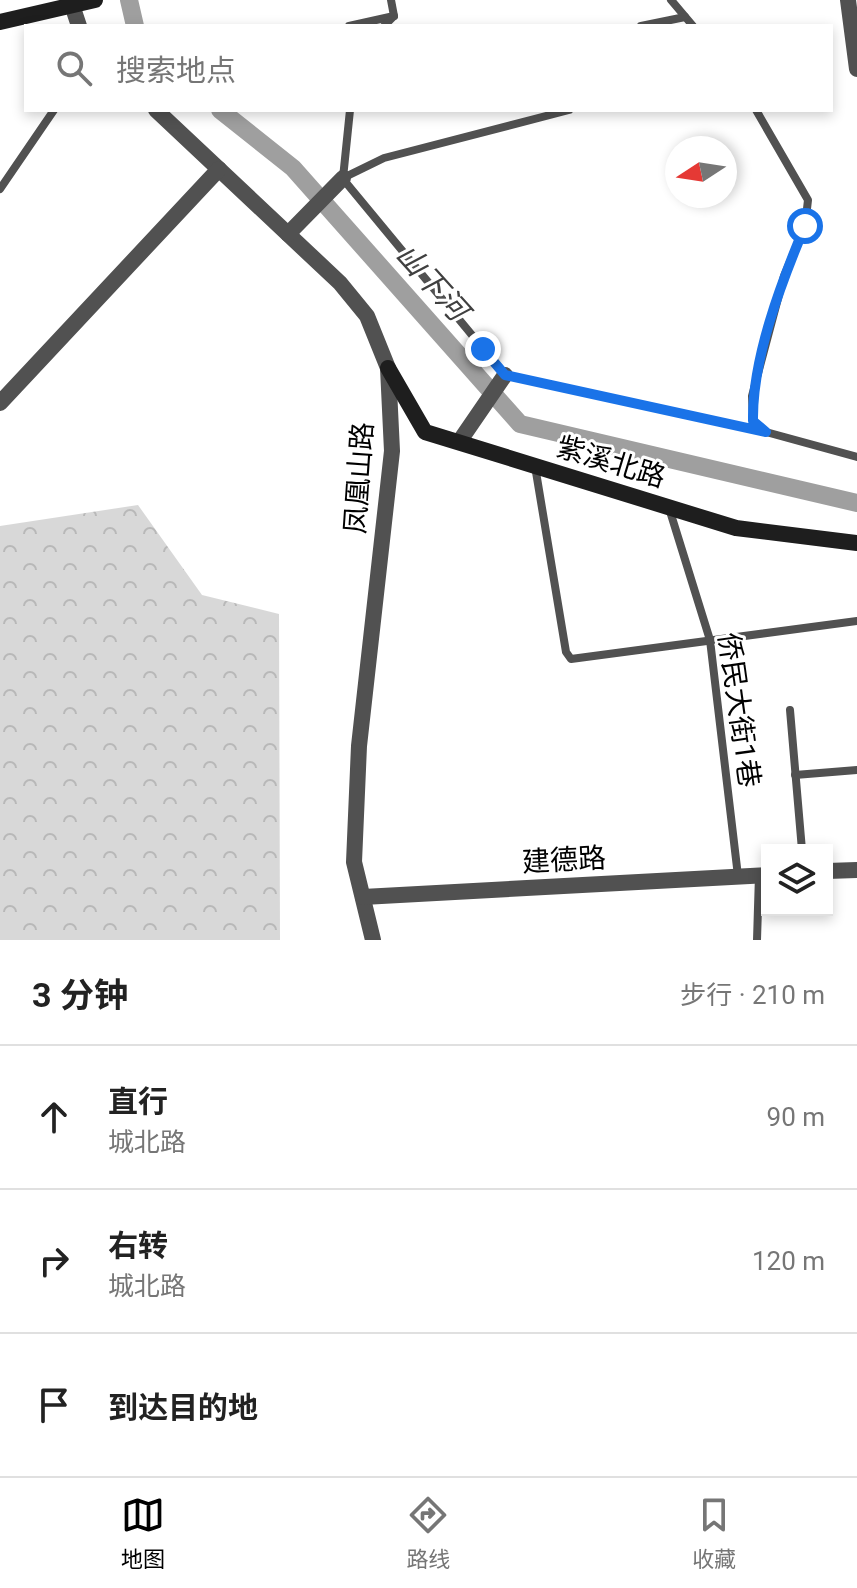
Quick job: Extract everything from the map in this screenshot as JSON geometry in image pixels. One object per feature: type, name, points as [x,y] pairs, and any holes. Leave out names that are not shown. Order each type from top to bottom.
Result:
[{"type":"street","points":[[0,22],[93,0]]},
{"type":"street","points":[[848,0],[857,69]]},
{"type":"street","points":[[73,3],[78,24]]},
{"type":"street","name":"凤凰山路","points":[[158,112],[340,283],[367,316],[388,368],[392,451],[359,746],[354,862],[373,940]]},
{"type":"street","points":[[0,403],[219,169]]},
{"type":"street","points":[[288,234],[343,178]]},
{"type":"street","name":"紫溪北路","points":[[388,368],[425,432],[736,528],[857,543]]},
{"type":"street","points":[[459,442],[505,375]]},
{"type":"street","points":[[833,871],[857,870]]},
{"type":"street","name":"建德路","points":[[363,897],[761,875]]},
{"type":"lane","points":[[391,0],[394,16]]},
{"type":"lane","points":[[671,0],[691,24]]},
{"type":"lane","points":[[358,24],[394,16]]},
{"type":"lane","points":[[386,24],[394,16]]},
{"type":"lane","points":[[651,24],[685,17]]},
{"type":"lane","points":[[0,189],[53,112]]},
{"type":"lane","points":[[350,112],[343,178],[505,375],[766,432],[857,457]]},
{"type":"lane","points":[[343,178],[384,158],[561,112]]},
{"type":"lane","points":[[757,112],[808,200],[805,226],[784,276],[752,396],[753,421],[766,432]]},
{"type":"lane","points":[[535,466],[566,652],[571,659],[857,621]]},
{"type":"lane","name":"侨民大街1巷","points":[[668,507],[710,640],[738,876]]},
{"type":"lane","points":[[790,710],[801,844]]},
{"type":"lane","points":[[795,775],[857,770]]},
{"type":"lane","points":[[757,940],[761,897]]},
{"type":"green space","points":[[138,505],[202,595],[279,614],[280,940],[0,940],[0,526]]},
{"type":"waterway","name":"山下河","points":[[129,0],[135,24]]},
{"type":"waterway","name":"山下河","points":[[223,112],[293,168],[520,424],[857,503]]},
{"type":"route","points":[[483,349],[505,375],[766,432],[753,421],[752,396],[784,276],[805,226]]}]
